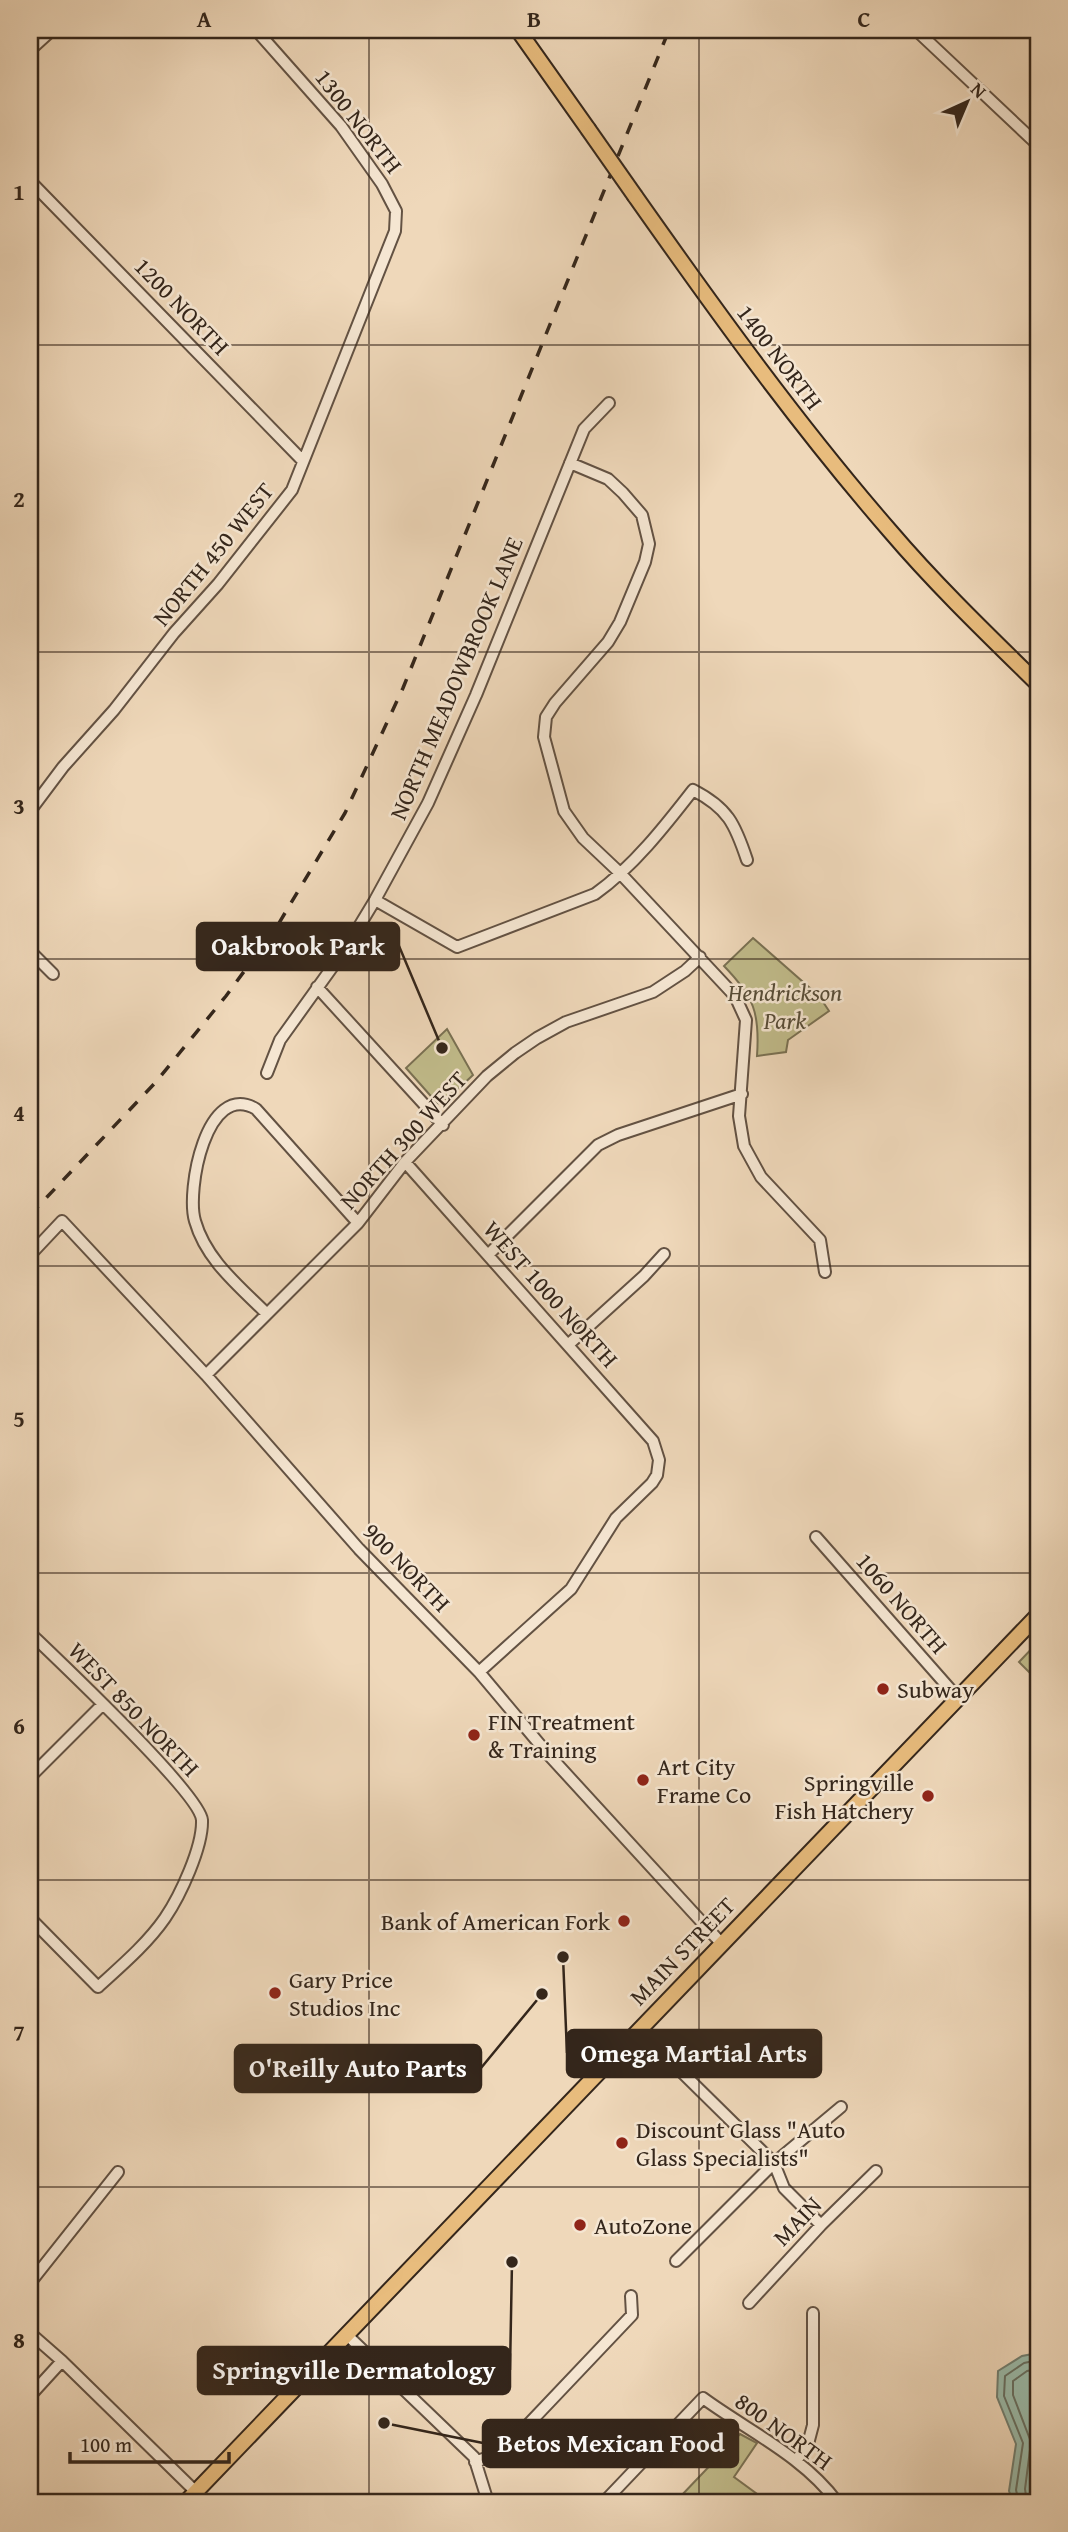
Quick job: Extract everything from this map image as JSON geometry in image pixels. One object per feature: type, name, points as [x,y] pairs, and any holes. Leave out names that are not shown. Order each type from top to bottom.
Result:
[{"type":"main road","name":"1400 NORTH","points":[[518,30],[747,354],[835,466],[892,533],[1038,684]]},
{"type":"main road","name":"MAIN STREET","points":[[190,2497],[1038,1615]]},
{"type":"street","points":[[30,50],[52,30]]},
{"type":"street","name":"1300 NORTH","points":[[256,30],[346,134],[382,184],[396,211]]},
{"type":"street","points":[[916,30],[1038,145]]},
{"type":"street","name":"1200 NORTH","points":[[30,181],[303,461]]},
{"type":"street","name":"NORTH 450 WEST","points":[[30,811],[63,767],[114,710],[292,490],[391,243],[397,221],[396,211]]},
{"type":"street","name":"NORTH MEADOWBROOK LANE","points":[[267,1073],[280,1040],[346,948],[438,782],[583,429],[609,403]]},
{"type":"street","points":[[570,463],[608,480],[642,515],[649,544],[645,562],[620,622],[608,642],[555,703],[543,729],[564,811],[583,838],[620,873],[736,996],[746,1020],[739,1116],[744,1146],[761,1177],[820,1240],[825,1272]]},
{"type":"street","points":[[375,900],[457,947],[595,894],[620,873],[675,814],[693,790],[710,798],[736,825],[747,860]]},
{"type":"street","points":[[30,951],[53,974]]},
{"type":"street","name":"NORTH 300 WEST","points":[[206,1375],[358,1223],[405,1162],[488,1076],[537,1038],[566,1022],[653,992],[685,971],[700,957]]},
{"type":"street","points":[[317,987],[443,1125]]},
{"type":"street","points":[[488,1255],[598,1145],[618,1135],[742,1094]]},
{"type":"street","points":[[267,1314],[217,1264],[207,1250],[194,1219],[192,1196],[202,1147],[208,1130],[223,1112],[243,1104],[256,1110],[358,1223]]},
{"type":"street","name":"WEST 1000 NORTH","points":[[405,1162],[653,1441],[659,1460],[652,1482],[616,1518],[578,1580],[479,1672]]},
{"type":"street","name":"900 NORTH","points":[[30,1255],[62,1222],[206,1375],[359,1549],[479,1672],[547,1753],[721,1943]]},
{"type":"street","points":[[569,1344],[664,1254]]},
{"type":"street","name":"1060 NORTH","points":[[816,1537],[957,1697]]},
{"type":"street","name":"WEST 850 NORTH","points":[[30,1633],[103,1704],[187,1793],[202,1818],[199,1848],[165,1919],[98,1987],[30,1918]]},
{"type":"street","points":[[30,1777],[103,1704]]},
{"type":"street","points":[[639,2030],[774,2163],[784,2188],[821,2225]]},
{"type":"street","points":[[676,2261],[774,2163],[841,2107]]},
{"type":"street","name":"MAIN","points":[[749,2303],[821,2225],[876,2171]]},
{"type":"street","points":[[30,2283],[118,2172]]},
{"type":"street","points":[[475,2462],[502,2452],[632,2315],[631,2296]]},
{"type":"street","points":[[796,2462],[808,2444],[813,2425],[813,2312]]},
{"type":"street","points":[[30,2333],[62,2361],[190,2497]]},
{"type":"street","points":[[346,2335],[474,2457],[488,2502]]},
{"type":"street","points":[[30,2396],[62,2361]]},
{"type":"street","name":"800 NORTH","points":[[612,2500],[702,2398],[796,2462],[825,2486],[837,2502]]},
{"type":"green space","name":"Hendrickson Park","points":[[753,938],[819,996],[829,1011],[788,1040],[786,1052],[757,1056],[757,1028],[753,1006],[742,987],[724,966]]},
{"type":"green space","points":[[447,1029],[473,1075],[442,1104],[437,1103],[406,1068]]},
{"type":"green space","points":[[1038,1642],[1038,1681],[1019,1662]]},
{"type":"green space","points":[[740,2434],[757,2443],[734,2477],[768,2502],[686,2502],[680,2497]]},
{"type":"water","points":[[1038,2353],[1038,2502],[1013,2502],[1009,2491],[1016,2444],[997,2397],[998,2371],[1022,2356]]},
{"type":"railway","points":[[30,1215],[155,1083],[226,996],[276,928],[345,813],[403,688],[669,30]]},
{"type":"place","name":"Oakbrook Park","points":[[442,1048]]},
{"type":"place","name":"Subway","points":[[883,1689]]},
{"type":"place","name":"FIN Treatment & Training","points":[[474,1735]]},
{"type":"place","name":"Art City Frame Co","points":[[643,1780]]},
{"type":"place","name":"Springville Fish Hatchery","points":[[928,1796]]},
{"type":"place","name":"Bank of American Fork","points":[[624,1921]]},
{"type":"place","name":"Omega Martial Arts","points":[[563,1957]]},
{"type":"place","name":"Gary Price Studios Inc","points":[[275,1993]]},
{"type":"place","name":"O'Reilly Auto Parts","points":[[542,1994]]},
{"type":"place","name":"Discount Glass \"Auto Glass Specialists\"","points":[[622,2143]]},
{"type":"place","name":"AutoZone","points":[[580,2225]]},
{"type":"place","name":"Springville Dermatology","points":[[512,2262]]},
{"type":"place","name":"Betos Mexican Food","points":[[384,2423]]}]
